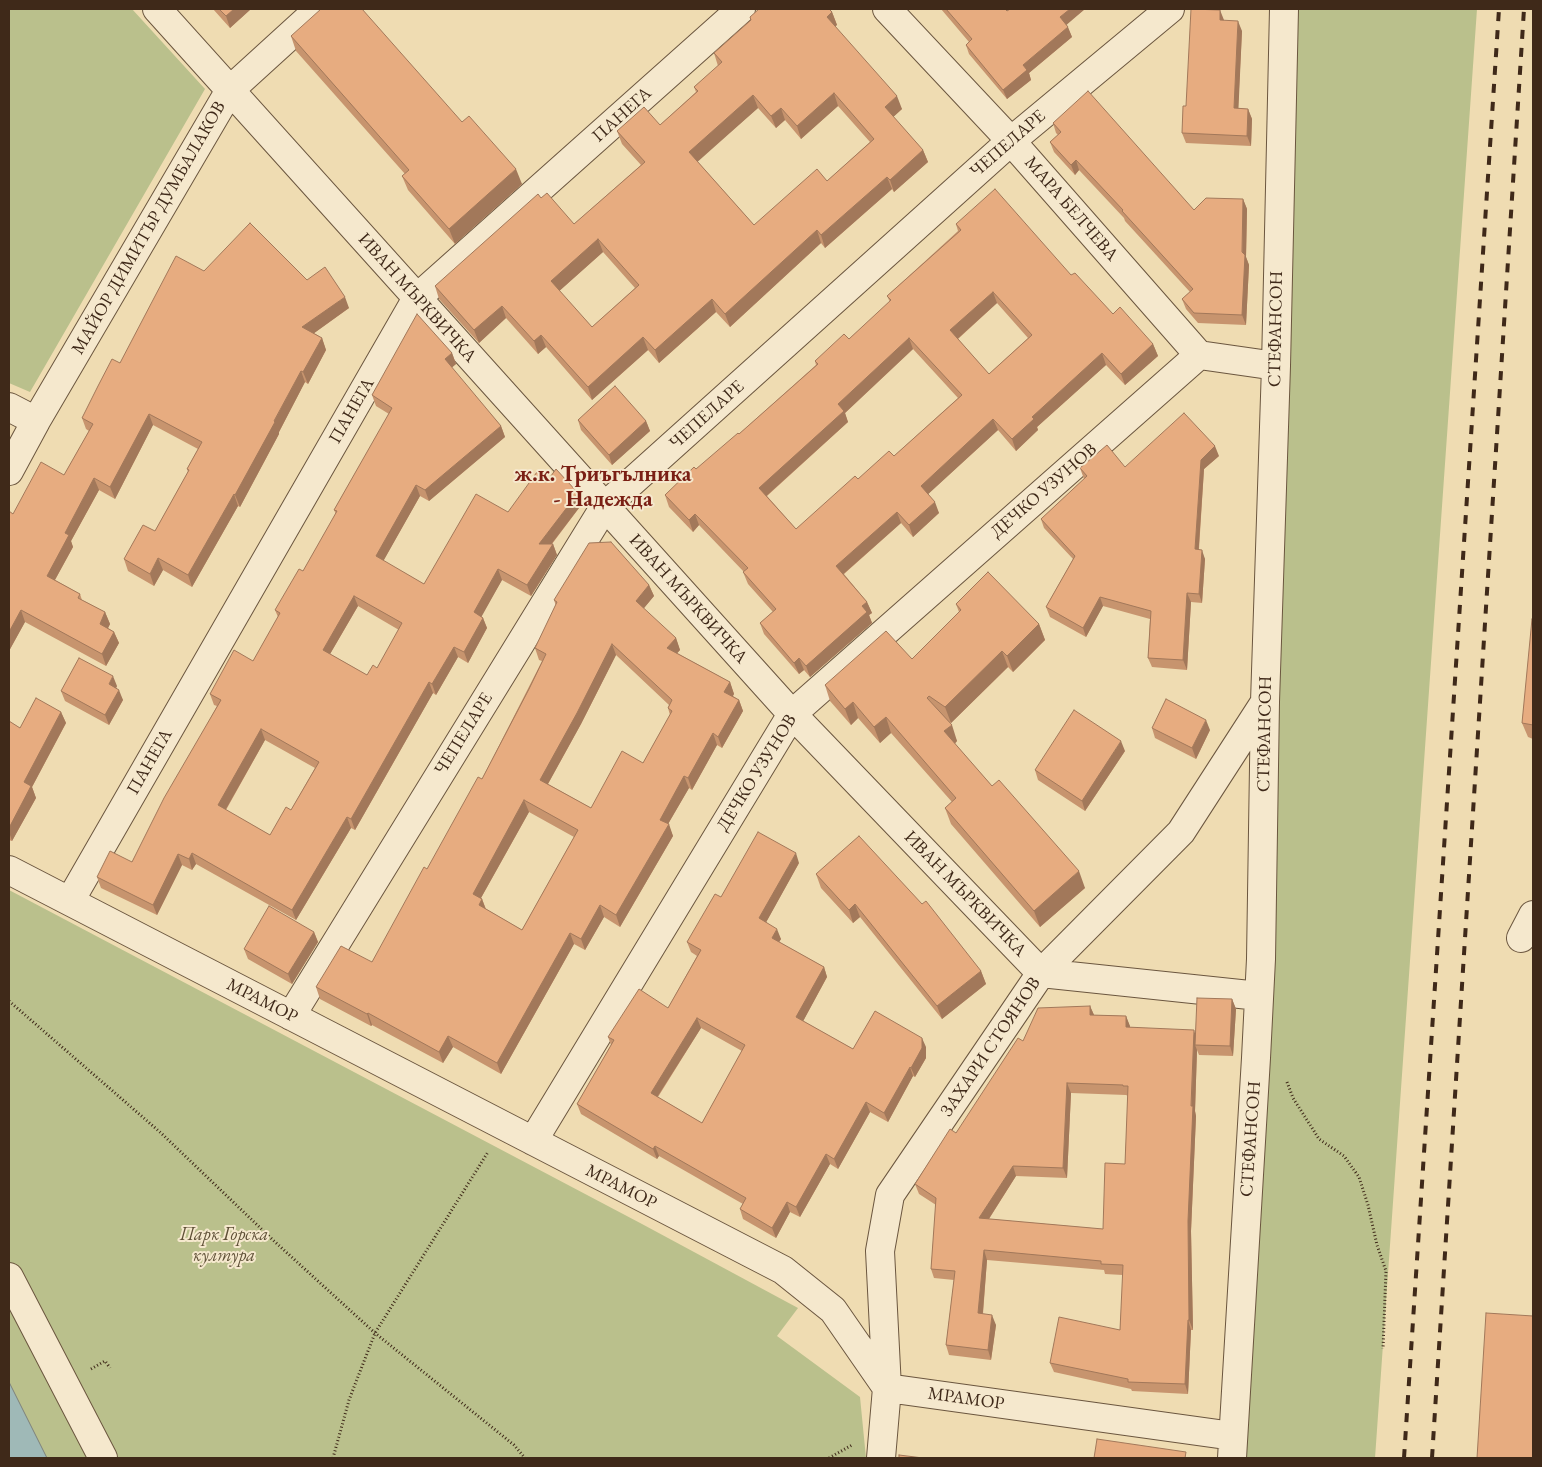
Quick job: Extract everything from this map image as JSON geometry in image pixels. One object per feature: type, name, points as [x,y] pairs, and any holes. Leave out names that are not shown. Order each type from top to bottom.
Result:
[{"type":"street","name":"ИВАН МЪРКВИЧКА","points":[[157,9],[792,714],[1041,973]]},
{"type":"street","name":"МАЙОР ДИМИТЪР ДУМБАЛАКОВ","points":[[9,471],[36,421],[230,90],[320,9]]},
{"type":"street","name":"ПАНЕГА","points":[[70,901],[417,298],[741,9]]},
{"type":"street","name":"МАРА БЕЛЧЕВА","points":[[887,9],[1011,141],[1199,355]]},
{"type":"street","name":"ЧЕПЕЛАРЕ","points":[[291,1016],[605,506],[1011,141],[1170,9]]},
{"type":"street","name":"СТЕФАНСОН","points":[[1232,1447],[1259,996],[1284,9]]},
{"type":"street","points":[[1199,355],[1276,366]]},
{"type":"street","name":"ДЕЧКО УЗУНОВ","points":[[533,1141],[792,714],[1199,355]]},
{"type":"street","points":[[9,408],[36,421]]},
{"type":"street","name":"ЗАХАРИ СТОЯНОВ","points":[[881,1458],[887,1388],[880,1251],[890,1195],[1041,973],[1181,832],[1265,702]]},
{"type":"street","name":"МРАМОР","points":[[9,870],[783,1270],[833,1310],[887,1388],[1232,1447]]},
{"type":"street","points":[[1041,973],[1259,996]]},
{"type":"street","points":[[9,1277],[103,1458]]},
{"type":"path","points":[[9,1001],[161,1133],[274,1241],[375,1333],[514,1445],[525,1458]]},
{"type":"path","points":[[1284,1074],[1294,1098],[1319,1139],[1344,1156],[1359,1177],[1386,1272],[1383,1349]]},
{"type":"path","points":[[333,1458],[349,1400],[375,1333],[504,1126]]},
{"type":"green space","points":[[9,9],[132,9],[205,89],[30,392],[9,383]]},
{"type":"green space","points":[[1295,9],[1477,9],[1375,1458],[1246,1458],[1265,1079]]},
{"type":"green space","name":"Парк Горска култура","points":[[9,890],[798,1308],[777,1336],[860,1397],[866,1458],[47,1458],[9,1382]]},
{"type":"water","points":[[9,1382],[47,1458],[9,1458]]},
{"type":"building","points":[[219,9],[234,9],[226,16]]},
{"type":"building","points":[[321,9],[362,9],[462,122],[469,116],[516,169],[449,229],[402,176],[409,170],[291,36]]},
{"type":"building","points":[[759,9],[829,9],[832,12],[827,17],[897,96],[885,107],[923,150],[890,180],[887,177],[821,235],[817,230],[725,314],[712,299],[655,350],[643,337],[588,387],[541,335],[534,341],[502,306],[474,330],[435,286],[538,194],[541,198],[547,193],[574,224],[645,162],[617,131],[644,107],[660,125],[698,91],[694,87],[722,62],[714,53],[751,20],[750,17]],"holes":[[[834,93],[874,139],[827,181],[817,169],[754,225],[689,152],[753,95],[771,116],[781,108],[797,126]],[[598,239],[639,285],[592,327],[551,281]]]},
{"type":"building","points":[[946,9],[1005,9],[1007,11],[1010,9],[1070,9],[1060,17],[1068,27],[1023,65],[1027,70],[1003,90],[966,45],[972,39]]},
{"type":"building","points":[[1191,9],[1220,10],[1220,20],[1238,21],[1234,108],[1248,109],[1247,136],[1182,133],[1183,106],[1186,106]]},
{"type":"building","points":[[1088,91],[1194,210],[1206,198],[1243,199],[1242,252],[1245,255],[1242,315],[1194,313],[1182,299],[1193,289],[1076,160],[1071,165],[1050,142],[1061,132],[1053,123]]},
{"type":"building","points":[[995,189],[1071,275],[1075,273],[1113,314],[1120,307],[1153,344],[1121,374],[1102,353],[1032,417],[1034,419],[1012,439],[993,419],[921,486],[935,502],[909,525],[897,512],[836,566],[867,602],[862,606],[867,612],[806,666],[799,658],[794,663],[760,623],[776,609],[743,572],[748,568],[695,514],[689,520],[665,495],[694,467],[696,469],[739,434],[818,364],[815,361],[844,334],[849,339],[891,300],[887,296],[961,230],[956,224]],"holes":[[[993,292],[1032,335],[989,374],[950,330]],[[909,338],[962,395],[894,456],[889,451],[858,479],[855,476],[796,529],[759,488],[844,411],[838,404]]]},
{"type":"building","points":[[250,223],[307,280],[325,267],[345,297],[302,327],[322,338],[303,372],[301,371],[235,495],[188,575],[158,558],[150,574],[124,559],[143,525],[155,531],[189,470],[187,469],[202,442],[149,414],[110,487],[94,478],[65,533],[69,535],[47,576],[80,594],[78,598],[105,612],[100,624],[114,632],[102,654],[21,610],[9,632],[9,511],[13,514],[41,462],[64,475],[93,424],[82,418],[98,386],[112,359],[120,363],[176,256],[204,271]]},
{"type":"building","points":[[417,314],[452,353],[445,359],[501,426],[425,490],[416,485],[376,556],[424,584],[476,494],[508,512],[537,472],[548,480],[556,469],[578,493],[539,544],[553,544],[527,585],[498,569],[474,612],[483,618],[464,652],[454,647],[432,684],[429,682],[351,819],[347,817],[292,910],[192,853],[189,859],[178,854],[153,905],[97,877],[110,851],[132,862],[164,798],[221,700],[210,694],[234,650],[253,661],[280,613],[275,610],[299,569],[303,571],[337,511],[334,510],[392,408],[372,395]],"holes":[[[354,596],[402,623],[377,668],[373,665],[367,675],[323,650]],[[261,729],[319,762],[291,810],[286,807],[270,835],[218,805]]]},
{"type":"building","points":[[615,386],[646,421],[609,455],[578,420]]},
{"type":"building","points":[[1184,413],[1215,446],[1201,460],[1195,549],[1202,550],[1199,594],[1187,593],[1183,660],[1148,658],[1151,611],[1100,597],[1083,628],[1046,607],[1075,556],[1041,519],[1087,476],[1080,468],[1107,445],[1125,467]]},
{"type":"building","points":[[611,542],[649,585],[636,601],[676,638],[667,648],[730,682],[724,692],[739,700],[718,737],[713,733],[688,778],[684,776],[660,820],[669,824],[616,915],[600,905],[581,939],[570,933],[497,1063],[448,1036],[439,1052],[316,987],[341,946],[372,962],[424,867],[427,869],[478,777],[482,779],[529,689],[546,654],[535,648],[557,602],[554,600],[589,543]],"holes":[[[612,644],[672,700],[668,708],[672,711],[643,763],[622,751],[591,808],[540,780]],[[524,800],[578,830],[522,930],[479,905],[482,899],[473,894]]]},
{"type":"building","points":[[988,572],[1039,624],[1007,656],[1002,651],[945,707],[929,696],[927,698],[952,725],[944,731],[992,786],[999,780],[1079,871],[1034,911],[945,808],[956,798],[886,717],[874,727],[853,702],[845,709],[825,685],[886,631],[912,659],[961,610],[956,604]]},
{"type":"building","points":[[1533,619],[1533,725],[1522,723]]},
{"type":"building","points":[[79,658],[113,676],[109,684],[119,690],[105,715],[61,691]]},
{"type":"building","points":[[36,698],[61,712],[24,782],[31,786],[9,828],[9,721],[20,728]]},
{"type":"building","points":[[1166,699],[1206,720],[1192,748],[1152,728]]},
{"type":"building","points":[[1074,710],[1121,741],[1082,801],[1035,770]]},
{"type":"building","points":[[758,832],[796,853],[759,918],[777,929],[772,938],[824,967],[796,1017],[853,1049],[875,1011],[922,1038],[922,1048],[884,1113],[866,1102],[834,1159],[826,1154],[796,1207],[787,1202],[772,1228],[740,1209],[746,1198],[655,1146],[653,1149],[577,1104],[614,1040],[608,1037],[639,989],[668,1008],[701,950],[687,942],[715,894],[721,897]],"holes":[[[697,1018],[745,1045],[702,1123],[651,1093]]]},
{"type":"building","points":[[859,836],[922,904],[926,901],[981,971],[937,1006],[855,904],[849,910],[816,874]]},
{"type":"building","points":[[269,906],[314,932],[288,974],[244,949]]},
{"type":"building","points":[[1197,998],[1232,999],[1230,1046],[1195,1045]]},
{"type":"building","points":[[1090,1006],[1090,1015],[1126,1016],[1126,1027],[1194,1030],[1188,1221],[1189,1320],[1185,1384],[1128,1382],[1128,1379],[1050,1363],[1059,1317],[1120,1330],[1123,1265],[1101,1264],[1101,1261],[984,1250],[978,1313],[992,1315],[988,1350],[946,1345],[955,1271],[931,1269],[936,1198],[915,1184],[950,1129],[956,1133],[1018,1038],[1023,1041],[1038,1008]],"holes":[[[1067,1083],[1128,1086],[1125,1164],[1105,1163],[1103,1229],[979,1218],[1013,1166],[1063,1168]]]},
{"type":"building","points":[[1486,1313],[1533,1316],[1533,1458],[1477,1458]]},
{"type":"building","points":[[1097,1439],[1186,1452],[1185,1458],[1094,1458]]},
{"type":"building","points":[[899,1455],[923,1458],[899,1458]]},
{"type":"railway","points":[[1404,1458],[1499,9]]},
{"type":"railway","points":[[1432,1458],[1524,9]]},
{"type":"district","name":"ж.к. Триъгълника - Надежда","points":[[603,488]]}]
